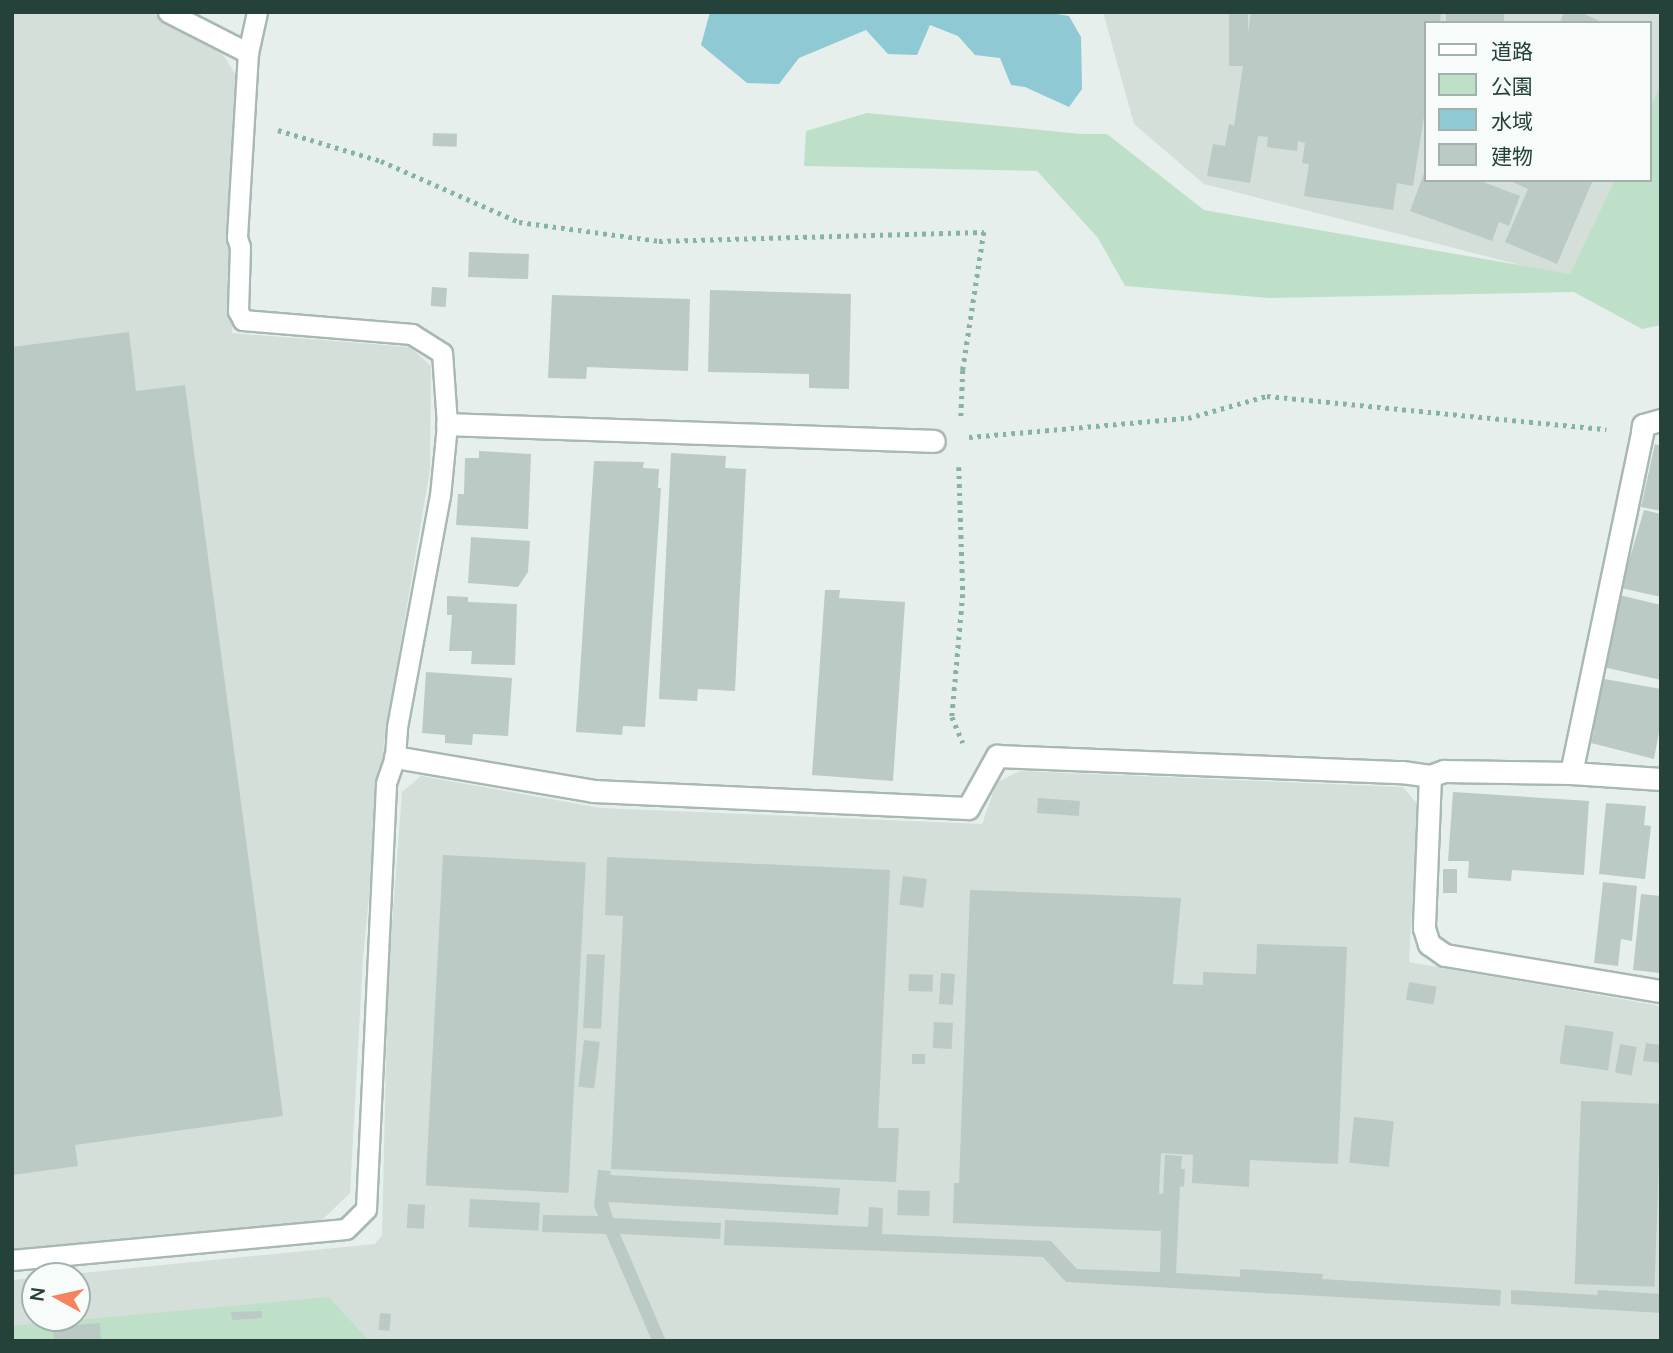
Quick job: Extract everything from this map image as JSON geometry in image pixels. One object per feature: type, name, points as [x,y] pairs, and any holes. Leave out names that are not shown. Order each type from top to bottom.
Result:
[{"type":"street","points":[[1571,773],[1643,425],[1661,420]]},
{"type":"street","points":[[447,424],[934,441]]},
{"type":"street","points":[[395,757],[593,791],[968,808],[985,773],[997,756],[1402,772],[1430,776],[1444,771],[1571,773],[1661,779]]},
{"type":"street","points":[[1430,776],[1424,928],[1429,944],[1445,955],[1661,991]]},
{"type":"lane","points":[[168,12],[248,54]]},
{"type":"lane","points":[[12,1260],[346,1229],[366,1209],[386,783],[395,757],[397,727],[440,496],[447,424],[442,353],[412,334],[243,320],[238,311],[240,247],[237,237],[248,54],[257,12]]},
{"type":"path","points":[[244,120],[381,161],[519,222],[659,241],[985,232],[962,370],[961,430]]},
{"type":"path","points":[[958,438],[1188,418],[1267,396],[1642,432]]},
{"type":"path","points":[[958,458],[962,594],[952,717],[972,764],[985,773]]},
{"type":"shaded area","points":[[12,12],[150,12],[188,29],[224,56],[238,79],[232,333],[410,347],[431,366],[430,470],[384,742],[363,958],[350,1193],[321,1221],[12,1254]]},
{"type":"shaded area","points":[[1103,12],[1661,12],[1661,301],[1204,184],[1134,124]]},
{"type":"shaded area","points":[[1020,771],[1403,787],[1418,805],[1409,962],[1661,1006],[1661,1341],[12,1341],[12,1280],[21,1279],[21,1332],[91,1332],[91,1272],[375,1244],[382,1235],[388,977],[402,792],[421,776],[601,808],[982,824],[997,782]]},
{"type":"green space","points":[[1661,85],[1661,325],[1642,329],[1574,292],[1269,298],[1125,286],[1098,238],[1037,171],[804,166],[806,131],[867,113],[1081,134],[1107,134],[1204,210],[1570,274],[1614,182],[1652,182],[1652,103]]},
{"type":"green space","points":[[329,1297],[369,1341],[12,1341],[12,1326],[21,1325],[21,1332],[91,1332],[91,1319]]},
{"type":"water","points":[[710,12],[1045,12],[1069,16],[1081,37],[1082,89],[1069,107],[1025,87],[1011,85],[1000,58],[975,55],[958,36],[930,25],[917,55],[888,54],[866,30],[799,58],[779,84],[747,83],[701,45]]},
{"type":"building","points":[[1229,12],[1248,12],[1248,66],[1229,66]]},
{"type":"building","points":[[1251,12],[1441,12],[1440,21],[1424,21],[1424,117],[1413,186],[1397,183],[1393,210],[1304,196],[1309,164],[1302,163],[1305,143],[1298,141],[1297,151],[1267,147],[1268,137],[1258,136],[1250,183],[1207,176],[1213,144],[1225,146],[1229,124],[1234,126]]},
{"type":"building","points":[[1446,12],[1504,12],[1504,21],[1446,21]]},
{"type":"building","points":[[1564,12],[1580,12],[1600,21],[1561,21]]},
{"type":"building","points":[[433,133],[457,134],[457,147],[433,146]]},
{"type":"building","points":[[1424,173],[1424,182],[1483,182],[1520,196],[1509,226],[1499,222],[1492,241],[1410,211]]},
{"type":"building","points":[[1512,182],[1592,182],[1557,264],[1505,242],[1528,189]]},
{"type":"building","points":[[469,252],[529,254],[528,279],[468,277]]},
{"type":"building","points":[[432,287],[447,288],[446,307],[431,306]]},
{"type":"building","points":[[710,290],[851,294],[849,389],[809,388],[809,374],[708,372]]},
{"type":"building","points":[[552,295],[690,299],[688,371],[587,367],[586,379],[548,378]]},
{"type":"building","points":[[129,332],[136,391],[185,385],[283,1116],[75,1145],[78,1166],[12,1175],[12,347]]},
{"type":"building","points":[[1655,444],[1661,446],[1661,511],[1641,507]]},
{"type":"building","points":[[479,451],[531,454],[528,529],[456,525],[458,494],[464,494],[465,458],[479,458]]},
{"type":"building","points":[[671,453],[726,456],[725,468],[746,469],[735,691],[698,689],[697,701],[659,699]]},
{"type":"building","points":[[594,461],[644,462],[643,468],[659,469],[658,488],[661,488],[645,727],[623,726],[622,735],[576,732]]},
{"type":"building","points":[[1644,510],[1661,514],[1661,597],[1621,588]]},
{"type":"building","points":[[471,537],[530,541],[528,572],[518,587],[468,583]]},
{"type":"building","points":[[825,590],[840,590],[839,598],[905,602],[893,781],[812,775]]},
{"type":"building","points":[[1619,595],[1661,605],[1661,680],[1603,667]]},
{"type":"building","points":[[447,596],[468,597],[468,602],[517,604],[515,665],[471,664],[472,651],[449,651],[452,615],[447,615]]},
{"type":"building","points":[[426,672],[512,678],[508,736],[473,734],[472,745],[445,743],[445,735],[422,733]]},
{"type":"building","points":[[1599,678],[1661,689],[1661,721],[1654,759],[1591,743],[1594,731],[1589,730]]},
{"type":"building","points":[[1453,792],[1589,801],[1584,875],[1512,870],[1511,881],[1468,878],[1469,861],[1448,861]]},
{"type":"building","points":[[1038,798],[1080,801],[1079,816],[1037,813]]},
{"type":"building","points":[[1606,803],[1646,806],[1644,825],[1651,826],[1645,879],[1599,874]]},
{"type":"building","points":[[443,855],[586,862],[568,1193],[426,1186]]},
{"type":"building","points":[[607,857],[890,870],[878,1128],[899,1128],[896,1182],[611,1169],[623,916],[605,915]]},
{"type":"building","points":[[1443,869],[1457,869],[1457,893],[1443,893]]},
{"type":"building","points":[[903,876],[927,879],[923,908],[899,905]]},
{"type":"building","points":[[1603,882],[1637,886],[1632,941],[1621,939],[1618,966],[1594,963]]},
{"type":"building","points":[[970,890],[1181,898],[1173,984],[1203,985],[1203,972],[1256,974],[1257,944],[1347,947],[1338,1164],[1250,1160],[1249,1187],[1192,1183],[1193,1155],[1161,1153],[1159,1193],[1163,1194],[1165,1155],[1182,1156],[1181,1169],[1185,1169],[1184,1187],[1180,1186],[1176,1273],[1240,1277],[1240,1269],[1323,1274],[1322,1279],[1501,1290],[1500,1306],[1066,1282],[1043,1257],[724,1245],[725,1220],[868,1227],[869,1207],[883,1208],[882,1234],[1051,1241],[1077,1269],[1160,1272],[1161,1231],[953,1223],[954,1183],[959,1183]]},
{"type":"building","points":[[1641,894],[1661,896],[1660,973],[1633,970]]},
{"type":"building","points":[[587,954],[605,955],[601,1029],[583,1028]]},
{"type":"building","points":[[941,973],[955,974],[953,1005],[939,1004]]},
{"type":"building","points":[[909,974],[933,975],[932,992],[908,991]]},
{"type":"building","points":[[1409,982],[1437,987],[1433,1005],[1406,1000]]},
{"type":"building","points":[[934,1022],[953,1023],[952,1049],[933,1048]]},
{"type":"building","points":[[1565,1025],[1614,1032],[1608,1070],[1560,1064]]},
{"type":"building","points":[[584,1040],[600,1042],[594,1089],[578,1087]]},
{"type":"building","points":[[1646,1043],[1661,1045],[1661,1063],[1643,1061]]},
{"type":"building","points":[[1620,1044],[1637,1047],[1632,1076],[1615,1073]]},
{"type":"building","points":[[912,1054],[925,1054],[925,1064],[912,1064]]},
{"type":"building","points":[[1581,1101],[1661,1104],[1655,1287],[1575,1284]]},
{"type":"building","points":[[1354,1117],[1394,1121],[1389,1167],[1349,1163]]},
{"type":"building","points":[[598,1170],[611,1171],[610,1175],[840,1188],[838,1215],[608,1202],[613,1218],[721,1223],[720,1239],[620,1234],[666,1341],[652,1341],[606,1234],[542,1232],[543,1215],[598,1216],[594,1206]]},
{"type":"building","points":[[898,1190],[930,1191],[929,1216],[897,1215]]},
{"type":"building","points":[[470,1199],[540,1203],[538,1231],[469,1227]]},
{"type":"building","points":[[408,1204],[425,1205],[424,1229],[407,1228]]},
{"type":"building","points":[[1511,1290],[1597,1295],[1598,1290],[1661,1294],[1661,1313],[1511,1304]]},
{"type":"building","points":[[262,1311],[262,1318],[232,1320],[231,1312]]},
{"type":"building","points":[[380,1313],[391,1314],[389,1331],[379,1330]]},
{"type":"building","points":[[100,1323],[101,1341],[54,1341],[53,1332],[91,1332],[91,1324]]}]
